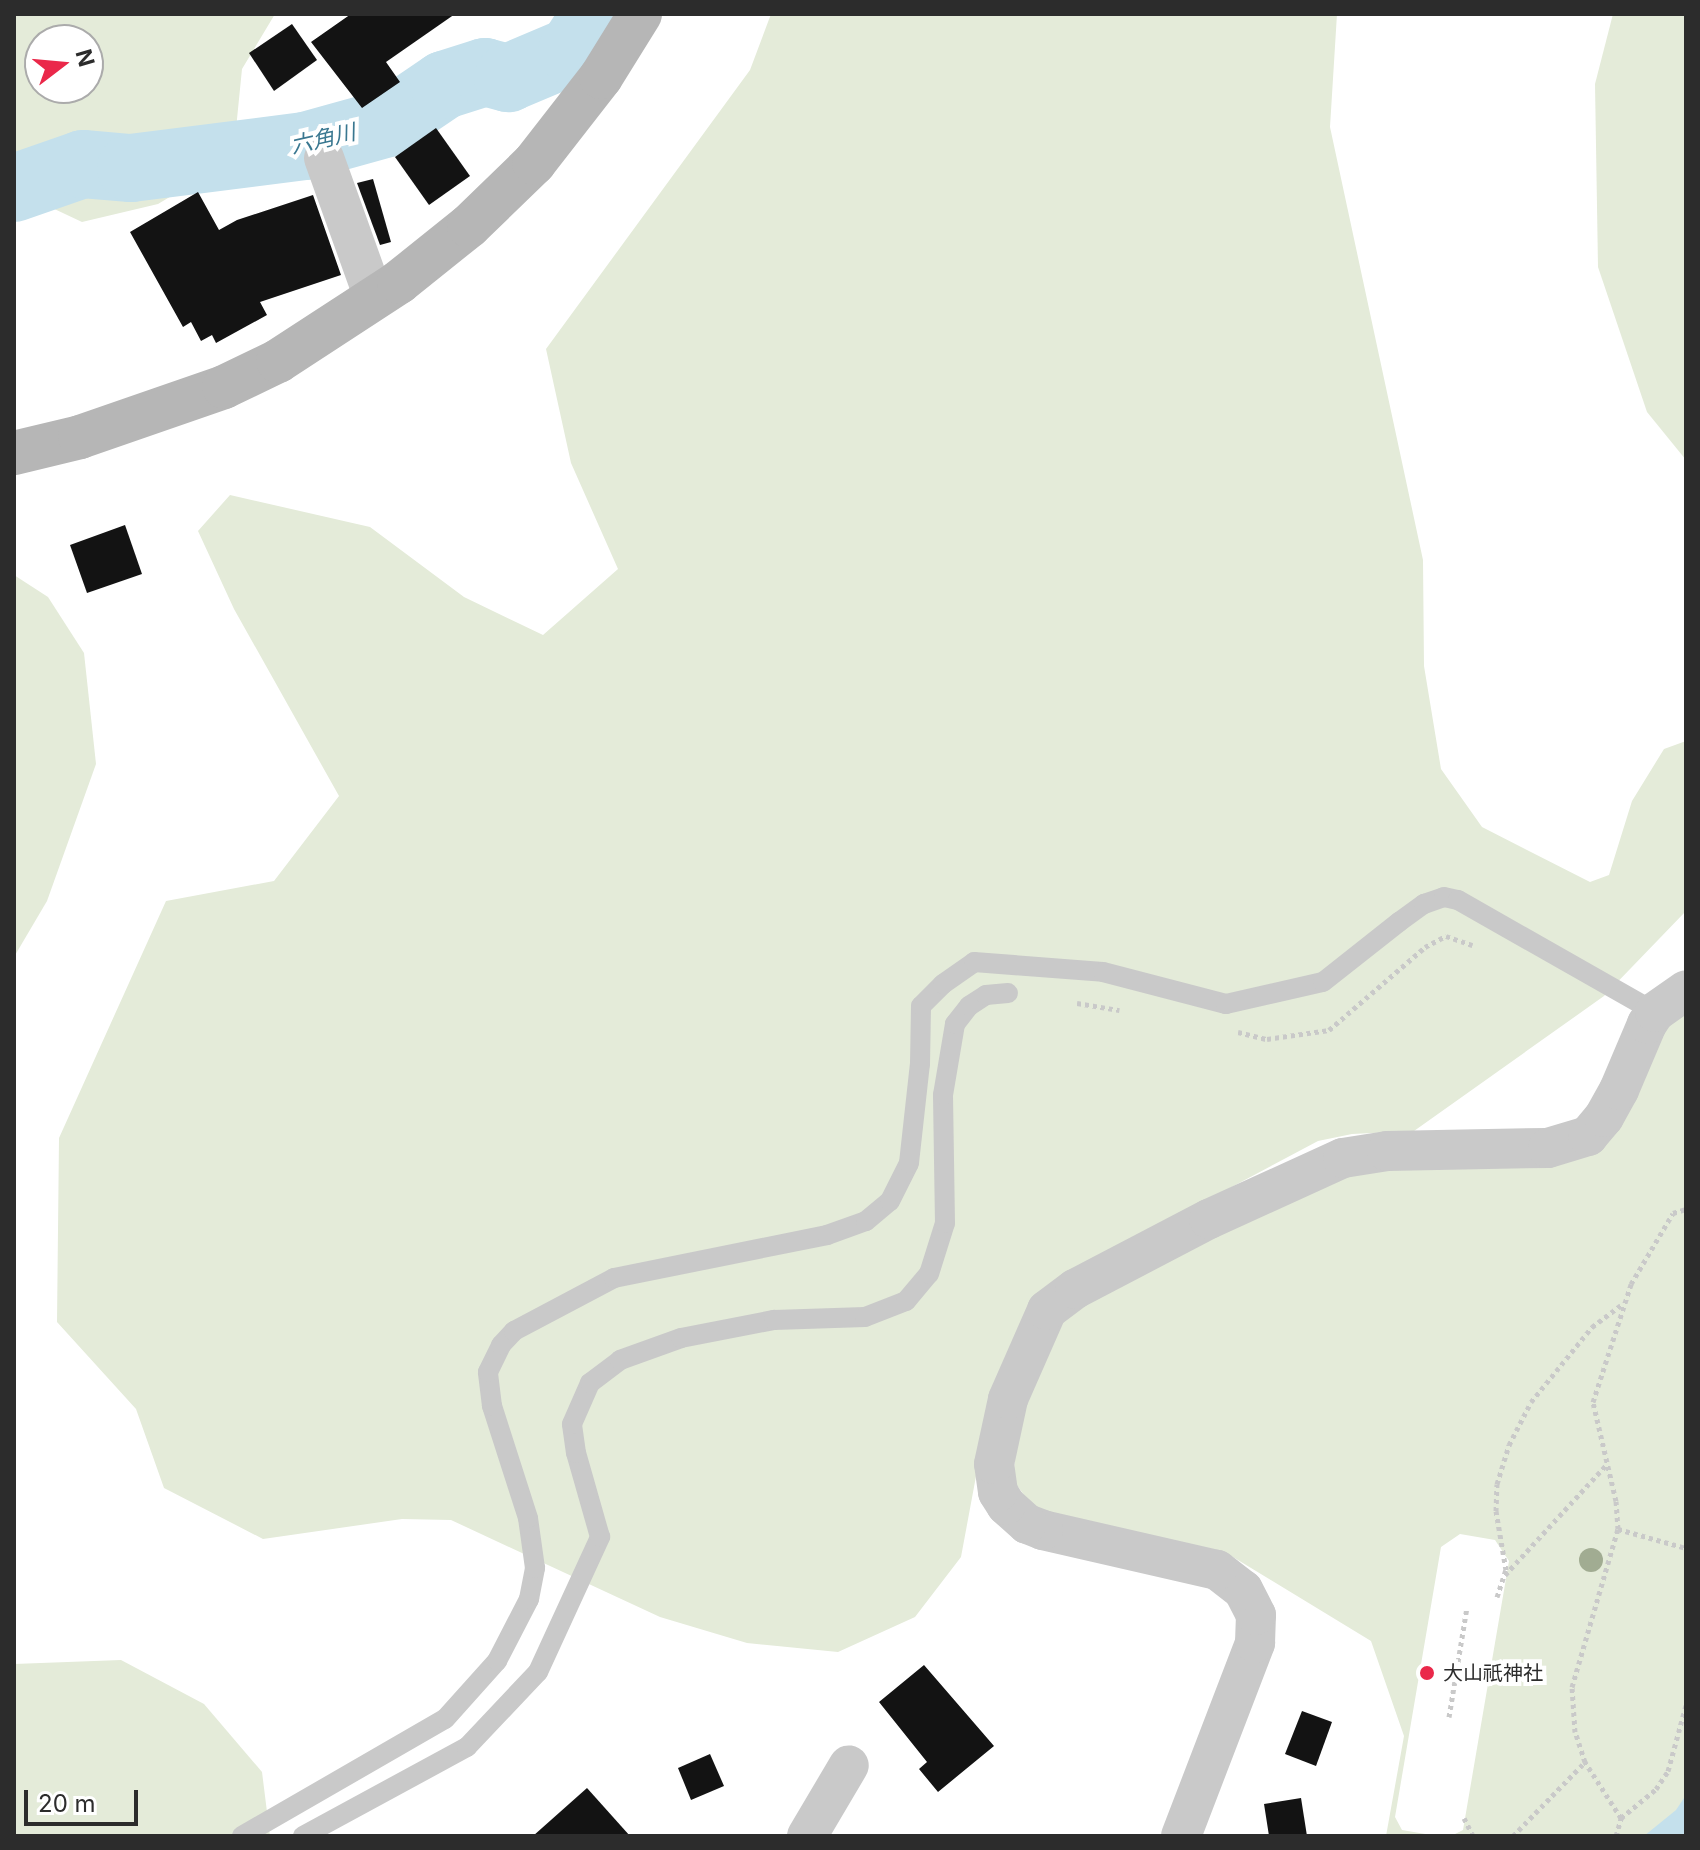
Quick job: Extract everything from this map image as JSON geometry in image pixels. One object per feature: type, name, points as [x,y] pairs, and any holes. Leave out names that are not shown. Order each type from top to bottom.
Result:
[{"type":"street","points":[[14,453],[80,437],[224,387],[278,361],[374,298],[469,226],[534,163],[601,77],[640,14]]},
{"type":"street","points":[[324,158],[374,298]]},
{"type":"street","points":[[1181,1836],[1255,1643],[1256,1615],[1243,1590],[1217,1570],[1043,1530],[1027,1524],[1006,1505],[998,1492],[994,1464],[1008,1399],[1047,1310],[1075,1289],[1209,1219],[1343,1158],[1387,1151],[1548,1148],[1588,1136],[1671,1001]]},
{"type":"street","points":[[807,1836],[849,1765]]},
{"type":"lane","points":[[242,1836],[445,1719],[497,1661],[529,1599],[535,1568],[528,1518],[492,1406],[488,1372],[501,1345],[514,1331],[614,1278],[827,1235],[866,1221],[890,1201],[909,1163],[920,1064],[921,1006],[943,984],[974,962],[1103,972],[1226,1004],[1323,982],[1424,904],[1444,897],[1458,900],[1671,1001]]},
{"type":"lane","points":[[303,1836],[467,1747],[538,1672],[600,1537],[576,1453],[572,1424],[590,1383],[620,1360],[681,1338],[774,1320],[865,1317],[906,1301],[929,1274],[945,1223],[943,1095],[955,1024],[969,1006],[986,995],[1008,993]]},
{"type":"path","points":[[1621,1818],[1585,1762],[1575,1732],[1572,1687],[1618,1529],[1593,1402],[1622,1305],[1673,1213],[1686,1209]]},
{"type":"path","points":[[1497,1597],[1506,1570],[1496,1511],[1497,1484],[1509,1445],[1531,1402],[1592,1327],[1622,1305]]},
{"type":"path","points":[[1503,1577],[1607,1464]]},
{"type":"path","points":[[1618,1529],[1686,1548]]},
{"type":"path","points":[[1449,1717],[1467,1607]]},
{"type":"path","points":[[1616,1836],[1621,1818],[1656,1789],[1668,1771],[1686,1705]]},
{"type":"path","points":[[1513,1836],[1585,1762]]},
{"type":"path","points":[[1464,1818],[1473,1836]]},
{"type":"green space","points":[[14,14],[275,14],[242,69],[233,159],[158,204],[82,222],[14,190]]},
{"type":"green space","points":[[771,14],[1337,14],[1330,127],[1423,560],[1424,666],[1441,769],[1482,827],[1590,882],[1609,875],[1632,801],[1664,749],[1686,741],[1686,911],[1604,996],[1414,1131],[1352,1134],[1318,1141],[1050,1284],[990,1401],[961,1557],[915,1617],[838,1652],[747,1643],[660,1617],[451,1520],[402,1519],[263,1539],[164,1488],[136,1409],[57,1322],[59,1138],[166,901],[274,881],[339,796],[234,609],[198,531],[230,495],[370,527],[464,597],[543,635],[618,569],[571,463],[546,349],[750,70]]},
{"type":"green space","points":[[1613,14],[1686,14],[1686,460],[1647,412],[1598,267],[1595,84]]},
{"type":"green space","points":[[14,575],[48,597],[84,653],[96,764],[47,901],[14,957]]},
{"type":"green space","points":[[1686,1006],[1686,1836],[1451,1836],[1463,1830],[1509,1561],[1495,1540],[1460,1534],[1441,1547],[1395,1817],[1402,1830],[1437,1836],[1386,1836],[1404,1736],[1371,1641],[1228,1554],[1035,1510],[1013,1480],[1019,1414],[1058,1321],[1083,1299],[1337,1178],[1380,1164],[1558,1160],[1662,1036],[1674,1016]]},
{"type":"green space","points":[[121,1660],[204,1704],[262,1772],[270,1836],[14,1836],[14,1664]]},
{"type":"water","points":[[1686,1795],[1686,1836],[1644,1836],[1676,1810]]},
{"type":"building","points":[[351,14],[455,14],[386,62],[400,82],[362,108],[311,42]]},
{"type":"building","points":[[292,24],[317,60],[274,91],[249,53]]},
{"type":"building","points":[[436,128],[470,176],[429,205],[395,157]]},
{"type":"building","points":[[373,179],[391,242],[380,245],[357,183]]},
{"type":"building","points":[[198,192],[219,230],[237,220],[313,195],[341,275],[260,302],[267,315],[216,343],[212,335],[201,341],[191,322],[183,327],[130,232]]},
{"type":"building","points":[[125,525],[142,574],[87,593],[70,545]]},
{"type":"building","points":[[924,1665],[994,1746],[938,1792],[919,1769],[927,1762],[879,1702]]},
{"type":"building","points":[[1302,1711],[1332,1722],[1316,1766],[1285,1754]]},
{"type":"building","points":[[710,1754],[724,1786],[691,1800],[678,1768]]},
{"type":"building","points":[[587,1788],[630,1836],[533,1836]]},
{"type":"building","points":[[1301,1798],[1307,1836],[1269,1836],[1264,1804]]},
{"type":"waterway","name":"六角川","points":[[14,188],[83,164],[131,168],[305,146],[388,123],[444,85],[485,72],[508,78],[572,51],[596,14]]},
{"type":"place","name":"大山祇神社","points":[[1427,1673]]}]
